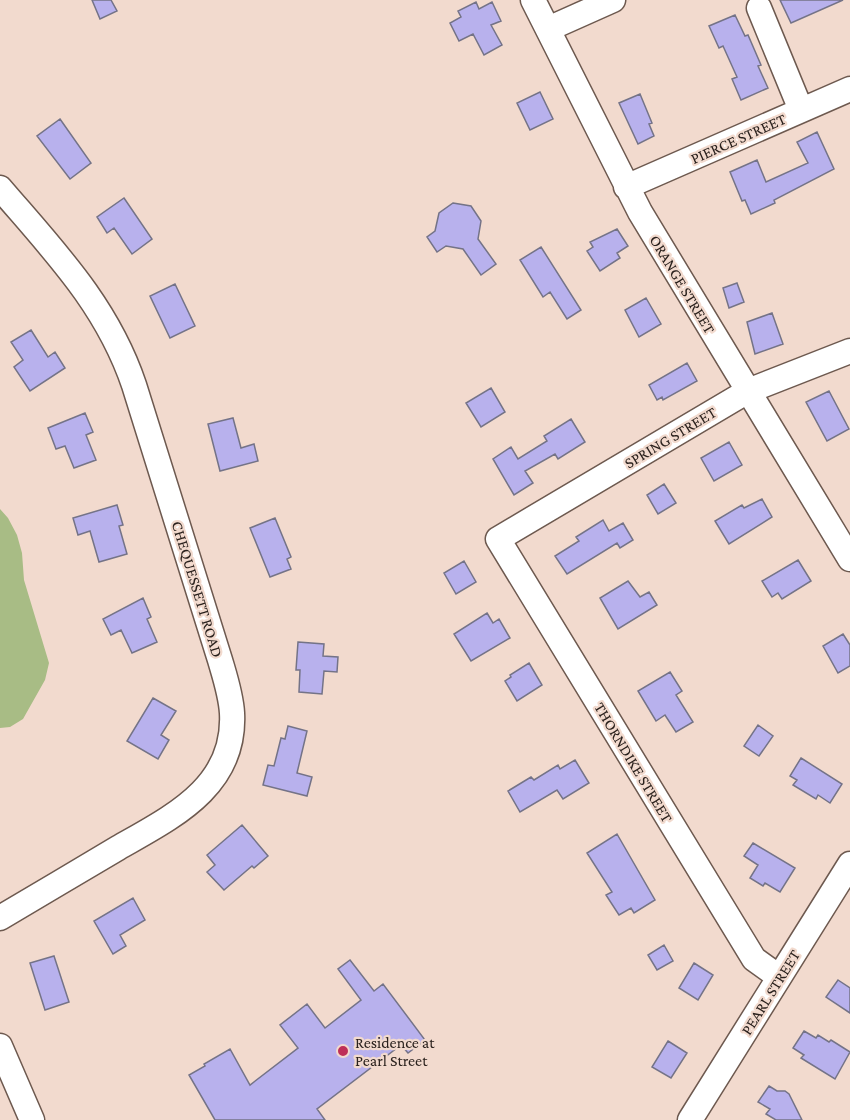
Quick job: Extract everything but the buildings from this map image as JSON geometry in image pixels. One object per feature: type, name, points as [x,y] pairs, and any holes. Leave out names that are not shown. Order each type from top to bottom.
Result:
[{"type":"street","name":"ORANGE STREET","points":[[533,0],[626,187],[850,559]]},
{"type":"street","points":[[548,29],[613,0]]},
{"type":"street","points":[[759,8],[801,110]]},
{"type":"street","name":"PIERCE STREET","points":[[626,187],[850,88]]},
{"type":"street","name":"CHEQUESSETT ROAD","points":[[0,189],[83,287],[106,322],[125,361],[228,686],[232,721],[230,739],[221,765],[212,780],[194,800],[161,823],[0,918]]},
{"type":"street","name":"SPRING STREET","points":[[498,538],[748,391],[850,351]]},
{"type":"street","name":"THORNDIKE STREET","points":[[498,538],[754,959],[779,977]]},
{"type":"street","name":"PEARL STREET","points":[[690,1120],[850,864]]},
{"type":"street","points":[[0,1046],[32,1120]]},
{"type":"green space","points":[[0,509],[17,535],[22,553],[24,580],[49,663],[45,680],[23,719],[10,727],[0,728]]},
{"type":"place","name":"Residence at Pearl Street","points":[[343,1051]]}]
